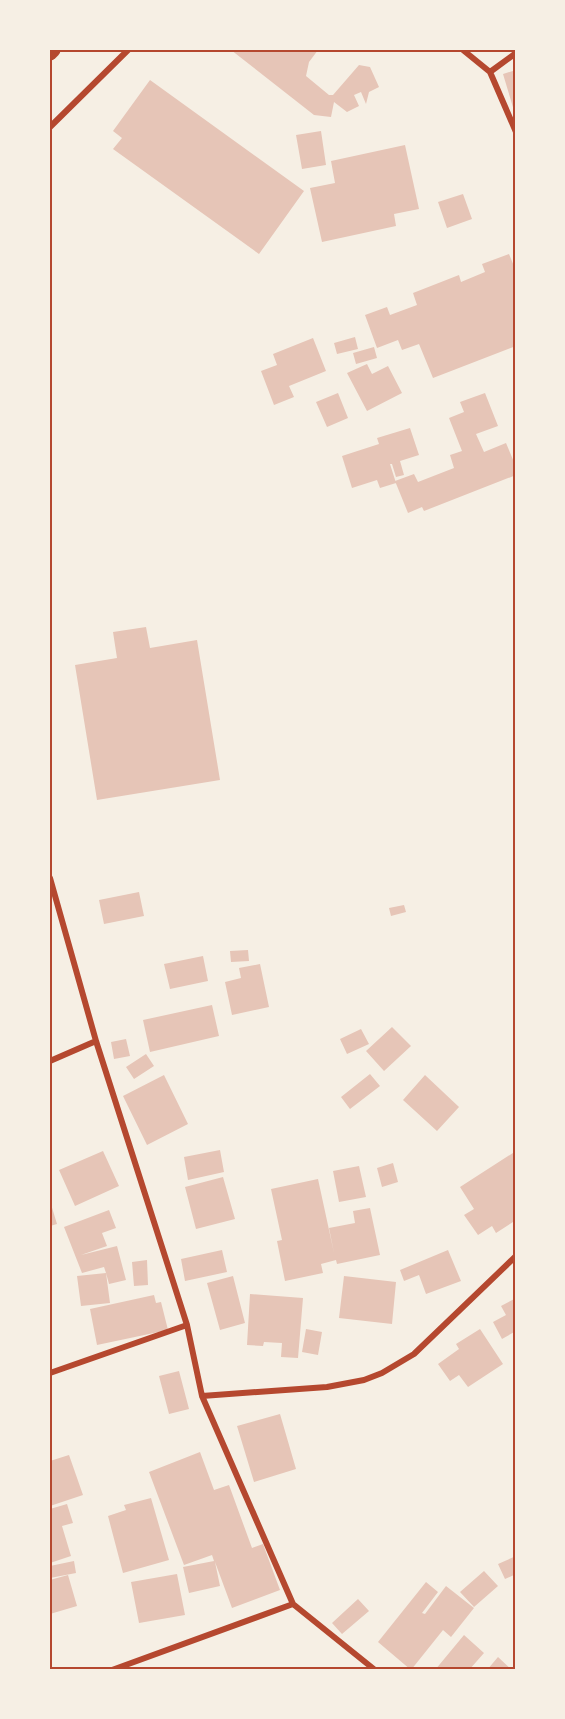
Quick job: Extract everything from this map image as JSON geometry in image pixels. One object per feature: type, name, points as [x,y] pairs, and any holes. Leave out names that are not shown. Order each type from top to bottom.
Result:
[{"type":"main road","points":[[50,53],[53,50]]},
{"type":"street","points":[[50,126],[128,50]]},
{"type":"street","points":[[463,50],[490,72],[516,132]]},
{"type":"street","points":[[490,72],[516,53]]},
{"type":"street","points":[[50,878],[96,1041],[187,1325],[202,1396],[293,1605],[375,1670]]},
{"type":"street","points":[[50,1060],[96,1041]]},
{"type":"street","points":[[202,1396],[327,1387],[364,1380],[382,1373],[414,1354],[516,1256]]},
{"type":"street","points":[[50,1373],[187,1325]]},
{"type":"street","points":[[112,1670],[293,1605]]},
{"type":"building","points":[[231,50],[318,50],[309,62],[306,76],[329,95],[333,95],[359,65],[370,67],[379,87],[369,92],[366,104],[361,92],[354,95],[359,106],[347,112],[334,102],[331,117],[314,115]]},
{"type":"building","points":[[516,70],[516,114],[515,114],[503,74]]},
{"type":"building","points":[[150,80],[304,191],[259,254],[113,149],[122,138],[113,131]]},
{"type":"building","points":[[321,131],[326,165],[302,169],[296,135]]},
{"type":"building","points":[[405,145],[419,209],[394,214],[396,226],[322,242],[310,188],[335,183],[331,161]]},
{"type":"building","points":[[463,194],[472,219],[447,228],[438,202]]},
{"type":"building","points":[[509,254],[516,271],[516,346],[433,378],[419,344],[402,350],[398,340],[377,348],[365,315],[387,307],[390,315],[417,305],[413,293],[459,275],[461,282],[485,272],[482,264]]},
{"type":"building","points":[[355,337],[358,349],[337,354],[334,343]]},
{"type":"building","points":[[313,338],[326,371],[289,386],[294,397],[274,405],[261,371],[277,365],[273,354]]},
{"type":"building","points":[[374,347],[377,358],[356,364],[353,353]]},
{"type":"building","points":[[367,364],[372,374],[388,366],[402,393],[367,411],[347,373]]},
{"type":"building","points":[[338,393],[348,418],[327,427],[316,402]]},
{"type":"building","points":[[485,393],[498,426],[476,434],[484,452],[506,443],[516,467],[516,475],[424,511],[422,507],[408,513],[395,481],[414,474],[418,482],[454,468],[450,455],[462,451],[449,418],[464,412],[460,402]]},
{"type":"building","points":[[410,428],[419,455],[400,461],[404,475],[396,477],[392,464],[390,464],[396,483],[380,488],[377,480],[352,488],[342,456],[379,444],[377,438]]},
{"type":"building","points":[[146,627],[150,648],[197,640],[220,780],[97,800],[75,665],[117,658],[113,632]]},
{"type":"building","points":[[139,892],[144,916],[104,924],[99,900]]},
{"type":"building","points":[[404,905],[406,912],[391,916],[389,908]]},
{"type":"building","points":[[248,950],[249,961],[231,962],[230,951]]},
{"type":"building","points":[[203,956],[208,981],[170,989],[164,964]]},
{"type":"building","points":[[260,964],[269,1007],[232,1015],[225,982],[241,978],[239,968]]},
{"type":"building","points":[[212,1005],[219,1036],[150,1052],[143,1020]]},
{"type":"building","points":[[392,1027],[411,1046],[384,1071],[366,1051]]},
{"type":"building","points":[[361,1029],[369,1044],[347,1054],[340,1039]]},
{"type":"building","points":[[126,1039],[130,1056],[114,1059],[111,1042]]},
{"type":"building","points":[[146,1054],[154,1066],[134,1079],[126,1067]]},
{"type":"building","points":[[370,1074],[380,1086],[350,1109],[341,1097]]},
{"type":"building","points":[[164,1075],[188,1124],[147,1145],[123,1096]]},
{"type":"building","points":[[425,1075],[459,1107],[437,1131],[403,1100]]},
{"type":"building","points":[[220,1150],[224,1172],[188,1180],[184,1157]]},
{"type":"building","points":[[103,1151],[119,1186],[75,1206],[59,1170]]},
{"type":"building","points":[[516,1151],[516,1220],[496,1233],[492,1226],[478,1235],[464,1215],[474,1209],[460,1187]]},
{"type":"building","points":[[393,1163],[398,1182],[382,1187],[377,1168]]},
{"type":"building","points":[[359,1166],[366,1197],[339,1202],[333,1171]]},
{"type":"building","points":[[223,1177],[235,1219],[196,1229],[185,1187]]},
{"type":"building","points":[[318,1179],[334,1253],[329,1228],[355,1223],[353,1211],[370,1208],[380,1255],[337,1264],[336,1260],[321,1264],[323,1273],[285,1281],[277,1241],[282,1240],[271,1189]]},
{"type":"building","points":[[50,1201],[57,1224],[50,1226]]},
{"type":"building","points":[[109,1210],[116,1228],[102,1233],[107,1246],[81,1255],[117,1246],[126,1280],[109,1284],[104,1267],[82,1273],[64,1227]]},
{"type":"building","points":[[222,1250],[227,1272],[185,1281],[181,1259]]},
{"type":"building","points":[[448,1250],[461,1281],[426,1294],[419,1275],[404,1281],[400,1270]]},
{"type":"building","points":[[147,1260],[148,1285],[134,1286],[132,1262]]},
{"type":"building","points":[[106,1273],[110,1303],[81,1306],[77,1276]]},
{"type":"building","points":[[233,1276],[245,1323],[220,1330],[207,1283]]},
{"type":"building","points":[[344,1276],[396,1282],[392,1324],[339,1318]]},
{"type":"building","points":[[250,1294],[303,1298],[298,1358],[281,1357],[282,1343],[264,1342],[263,1346],[247,1345]]},
{"type":"building","points":[[154,1295],[156,1303],[161,1302],[168,1330],[97,1345],[90,1309]]},
{"type":"building","points":[[516,1298],[516,1331],[502,1339],[493,1322],[506,1315],[501,1306]]},
{"type":"building","points":[[306,1329],[322,1332],[318,1355],[302,1352]]},
{"type":"building","points":[[480,1329],[503,1364],[468,1387],[459,1375],[450,1381],[438,1364],[459,1349],[456,1344]]},
{"type":"building","points":[[179,1371],[189,1409],[169,1414],[159,1376]]},
{"type":"building","points":[[280,1414],[296,1469],[254,1482],[237,1426]]},
{"type":"building","points":[[200,1452],[214,1490],[229,1485],[252,1548],[263,1544],[280,1590],[232,1608],[215,1562],[220,1586],[189,1593],[183,1567],[214,1561],[212,1555],[184,1565],[149,1472]]},
{"type":"building","points":[[69,1455],[83,1495],[50,1506],[50,1461]]},
{"type":"building","points":[[151,1498],[169,1560],[123,1573],[108,1516],[126,1510],[124,1505]]},
{"type":"building","points":[[67,1504],[73,1523],[62,1526],[71,1556],[50,1563],[50,1509]]},
{"type":"building","points":[[516,1556],[516,1574],[505,1579],[498,1564]]},
{"type":"building","points":[[74,1561],[76,1573],[50,1578],[50,1566]]},
{"type":"building","points":[[484,1571],[498,1586],[474,1607],[460,1592]]},
{"type":"building","points":[[177,1574],[185,1615],[139,1623],[131,1582]]},
{"type":"building","points":[[68,1575],[77,1606],[50,1614],[50,1580]]},
{"type":"building","points":[[426,1582],[438,1592],[422,1613],[425,1614],[446,1586],[474,1608],[451,1637],[443,1630],[411,1670],[378,1642]]},
{"type":"building","points":[[358,1599],[369,1611],[342,1634],[332,1623]]},
{"type":"building","points":[[464,1635],[484,1653],[469,1670],[435,1670]]},
{"type":"building","points":[[498,1657],[512,1670],[487,1670]]}]
